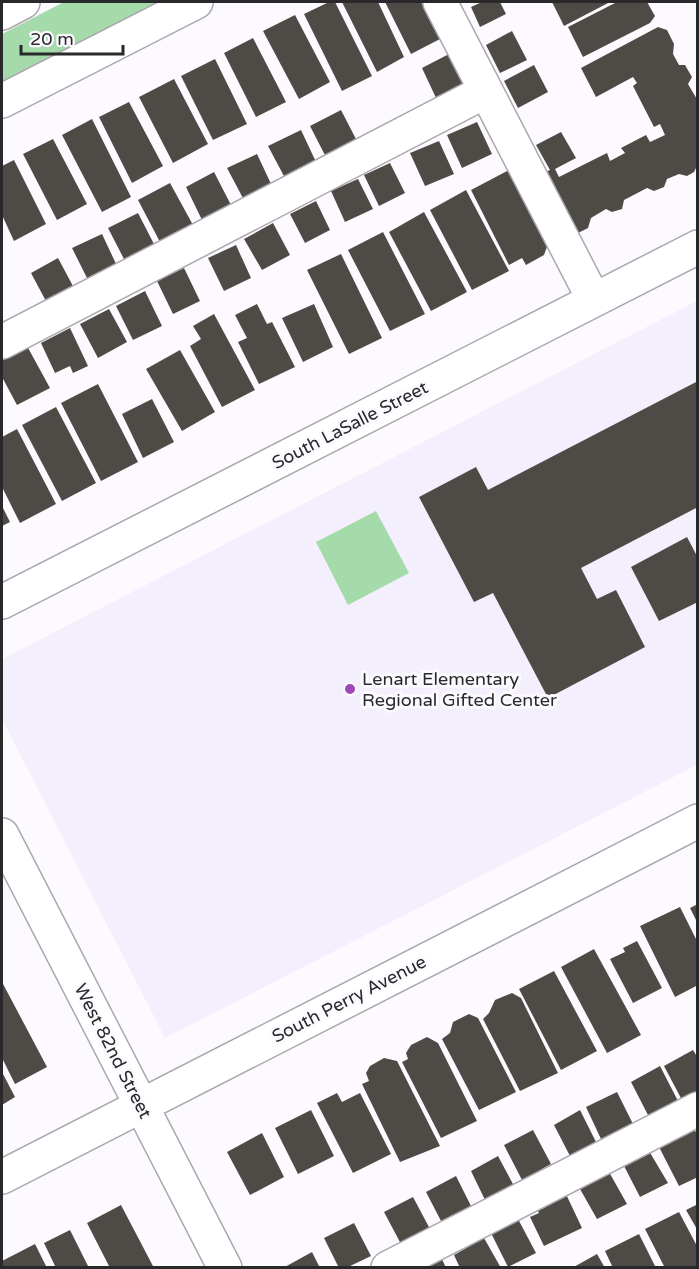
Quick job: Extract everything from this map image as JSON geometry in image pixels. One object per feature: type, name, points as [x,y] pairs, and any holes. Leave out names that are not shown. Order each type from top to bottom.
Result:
[{"type":"street","points":[[2,13],[23,2]]},
{"type":"street","points":[[2,101],[196,2]]},
{"type":"street","points":[[440,2],[594,300]]},
{"type":"street","points":[[2,342],[486,91]]},
{"type":"street","name":"South LaSalle Street","points":[[2,602],[698,247]]},
{"type":"street","name":"South Perry Avenue","points":[[2,1177],[698,821]]},
{"type":"street","name":"West 82nd Street","points":[[2,835],[12,883],[141,1106],[225,1268]]},
{"type":"street","points":[[388,1268],[698,1109]]},
{"type":"shaded area","name":"Lenart Elementary Regional Gifted Center","points":[[697,301],[697,765],[165,1038],[2,719],[2,659]]},
{"type":"green space","points":[[64,2],[160,2],[2,84],[2,34]]},
{"type":"green space","points":[[376,511],[409,573],[348,605],[316,542]]},
{"type":"building","points":[[329,2],[335,2],[372,76],[342,91],[304,14]]},
{"type":"building","points":[[342,2],[378,2],[404,57],[377,72]]},
{"type":"building","points":[[385,2],[421,2],[440,39],[411,54]]},
{"type":"building","points":[[482,2],[500,2],[506,14],[480,27],[471,7]]},
{"type":"building","points":[[552,2],[610,2],[564,26]]},
{"type":"building","points":[[617,2],[647,2],[655,16],[650,23],[583,57],[568,27]]},
{"type":"building","points":[[295,15],[330,82],[299,99],[263,31]]},
{"type":"building","points":[[658,27],[667,30],[674,44],[673,54],[679,65],[685,65],[692,77],[688,84],[698,101],[698,164],[694,172],[687,176],[679,174],[667,179],[664,187],[654,191],[647,188],[624,200],[622,209],[612,212],[606,209],[591,218],[588,228],[578,233],[539,175],[550,170],[536,145],[561,132],[576,158],[555,169],[559,177],[607,153],[610,161],[625,153],[621,148],[646,135],[650,142],[665,135],[660,124],[654,127],[633,86],[637,83],[633,77],[596,97],[581,68]]},
{"type":"building","points":[[512,31],[527,60],[500,73],[486,45]]},
{"type":"building","points":[[253,38],[286,102],[256,117],[224,53]]},
{"type":"building","points":[[449,54],[464,85],[437,100],[422,68]]},
{"type":"building","points":[[215,59],[247,124],[213,140],[181,76]]},
{"type":"building","points":[[534,65],[548,92],[518,108],[504,81]]},
{"type":"building","points":[[174,79],[208,144],[173,163],[139,97]]},
{"type":"building","points":[[129,102],[163,166],[132,183],[99,117]]},
{"type":"building","points":[[341,110],[358,143],[327,159],[310,126]]},
{"type":"building","points":[[92,119],[131,197],[102,212],[62,135]]},
{"type":"building","points":[[477,122],[492,154],[462,168],[447,135]]},
{"type":"building","points":[[301,130],[316,162],[285,178],[268,146]]},
{"type":"building","points":[[53,139],[87,204],[57,220],[23,154]]},
{"type":"building","points":[[439,141],[454,174],[425,186],[410,153]]},
{"type":"building","points":[[257,154],[272,186],[244,200],[227,168]]},
{"type":"building","points":[[14,160],[46,224],[14,241],[2,215],[2,166]]},
{"type":"building","points":[[390,163],[405,193],[379,206],[364,175]]},
{"type":"building","points":[[509,170],[548,244],[544,255],[526,265],[522,258],[509,265],[471,190]]},
{"type":"building","points":[[214,172],[231,205],[202,220],[186,187]]},
{"type":"building","points":[[358,179],[373,209],[345,222],[331,191]]},
{"type":"building","points":[[170,183],[193,225],[160,242],[138,200]]},
{"type":"building","points":[[466,190],[509,271],[472,290],[430,210]]},
{"type":"building","points":[[316,201],[330,230],[305,243],[290,214]]},
{"type":"building","points":[[424,212],[467,292],[431,311],[389,232]]},
{"type":"building","points":[[138,213],[155,246],[125,261],[108,228]]},
{"type":"building","points":[[273,223],[290,255],[262,270],[244,239]]},
{"type":"building","points":[[383,232],[425,314],[390,331],[348,250]]},
{"type":"building","points":[[102,234],[117,266],[88,280],[72,248]]},
{"type":"building","points":[[236,245],[251,278],[224,291],[208,258]]},
{"type":"building","points":[[341,254],[382,338],[349,354],[307,270]]},
{"type":"building","points":[[58,258],[74,288],[47,303],[31,273]]},
{"type":"building","points":[[184,268],[200,301],[173,314],[157,281]]},
{"type":"building","points":[[145,291],[162,326],[133,340],[116,306]]},
{"type":"building","points":[[257,304],[267,324],[272,322],[295,367],[259,384],[238,342],[247,338],[235,315]]},
{"type":"building","points":[[314,304],[333,347],[303,362],[282,318]]},
{"type":"building","points":[[109,309],[127,342],[98,358],[80,324]]},
{"type":"building","points":[[214,314],[255,390],[222,407],[190,346],[201,339],[193,326]]},
{"type":"building","points":[[70,328],[88,366],[73,373],[70,366],[55,373],[41,343]]},
{"type":"building","points":[[27,346],[50,388],[17,405],[2,377],[2,360]]},
{"type":"building","points":[[180,350],[215,412],[182,431],[146,369]]},
{"type":"building","points":[[698,381],[698,507],[581,568],[597,599],[616,590],[645,647],[548,698],[493,593],[474,602],[419,497],[476,467],[488,490]]},
{"type":"building","points":[[98,384],[138,462],[101,481],[61,403]]},
{"type":"building","points":[[152,399],[174,442],[143,458],[122,414]]},
{"type":"building","points":[[56,407],[96,483],[62,501],[22,425]]},
{"type":"building","points":[[17,429],[56,504],[20,523],[2,487],[2,437]]},
{"type":"building","points":[[2,506],[10,522],[2,526]]},
{"type":"building","points":[[687,537],[698,558],[698,602],[659,621],[631,567]]},
{"type":"building","points":[[698,904],[698,924],[690,908]]},
{"type":"building","points":[[680,907],[698,943],[698,985],[675,997],[640,926]]},
{"type":"building","points":[[637,941],[662,988],[633,1003],[610,959],[625,952],[623,948]]},
{"type":"building","points":[[594,949],[641,1035],[607,1053],[561,967]]},
{"type":"building","points":[[554,971],[597,1051],[561,1070],[519,989]]},
{"type":"building","points":[[2,982],[47,1067],[15,1084],[2,1058]]},
{"type":"building","points":[[512,993],[521,998],[558,1073],[520,1091],[483,1019],[489,1013],[495,1000]]},
{"type":"building","points":[[469,1014],[478,1018],[516,1092],[479,1110],[442,1039],[450,1033],[453,1022]]},
{"type":"building","points":[[427,1037],[438,1043],[477,1121],[441,1138],[402,1062],[408,1059],[406,1053],[411,1045]]},
{"type":"building","points":[[693,1050],[698,1058],[698,1094],[683,1102],[664,1066]]},
{"type":"building","points":[[384,1058],[397,1061],[440,1146],[400,1162],[362,1084],[369,1081],[366,1073],[370,1066]]},
{"type":"building","points":[[660,1066],[678,1101],[649,1117],[631,1082]]},
{"type":"building","points":[[2,1072],[15,1097],[2,1105]]},
{"type":"building","points":[[617,1092],[633,1124],[601,1139],[586,1107]]},
{"type":"building","points":[[337,1093],[342,1102],[360,1093],[391,1154],[353,1173],[317,1103]]},
{"type":"building","points":[[311,1110],[334,1156],[298,1174],[275,1128]]},
{"type":"building","points":[[580,1110],[596,1142],[570,1156],[554,1125]]},
{"type":"building","points":[[693,1127],[698,1136],[698,1177],[679,1186],[658,1145]]},
{"type":"building","points":[[533,1130],[551,1164],[522,1180],[504,1145]]},
{"type":"building","points":[[262,1133],[284,1177],[250,1195],[227,1152]]},
{"type":"building","points":[[649,1151],[668,1183],[640,1197],[623,1164]]},
{"type":"building","points":[[498,1156],[514,1186],[486,1202],[471,1171]]},
{"type":"building","points":[[609,1172],[627,1204],[597,1219],[580,1189]]},
{"type":"building","points":[[456,1176],[471,1206],[441,1221],[426,1192]]},
{"type":"building","points":[[565,1192],[582,1228],[544,1246],[530,1217],[539,1213],[535,1206]]},
{"type":"building","points":[[413,1197],[430,1229],[401,1244],[384,1212]]},
{"type":"building","points":[[698,1204],[698,1231],[686,1210]]},
{"type":"building","points":[[121,1205],[154,1268],[110,1268],[87,1223]]},
{"type":"building","points":[[679,1212],[698,1248],[698,1268],[665,1268],[645,1229]]},
{"type":"building","points":[[518,1219],[536,1253],[508,1267],[491,1233]]},
{"type":"building","points":[[354,1223],[371,1256],[346,1268],[339,1268],[324,1238]]},
{"type":"building","points":[[70,1230],[89,1268],[56,1268],[44,1243]]},
{"type":"building","points":[[639,1234],[656,1268],[613,1268],[605,1251]]},
{"type":"building","points":[[484,1238],[501,1268],[460,1268],[454,1255]]},
{"type":"building","points":[[35,1244],[47,1268],[2,1268],[2,1261]]},
{"type":"building","points":[[312,1252],[320,1268],[283,1268]]},
{"type":"building","points":[[597,1254],[605,1268],[572,1268]]},
{"type":"building","points":[[442,1259],[446,1268],[426,1268]]},
{"type":"place","name":"Lenart Elementary Regional Gifted Center","points":[[350,689]]}]
